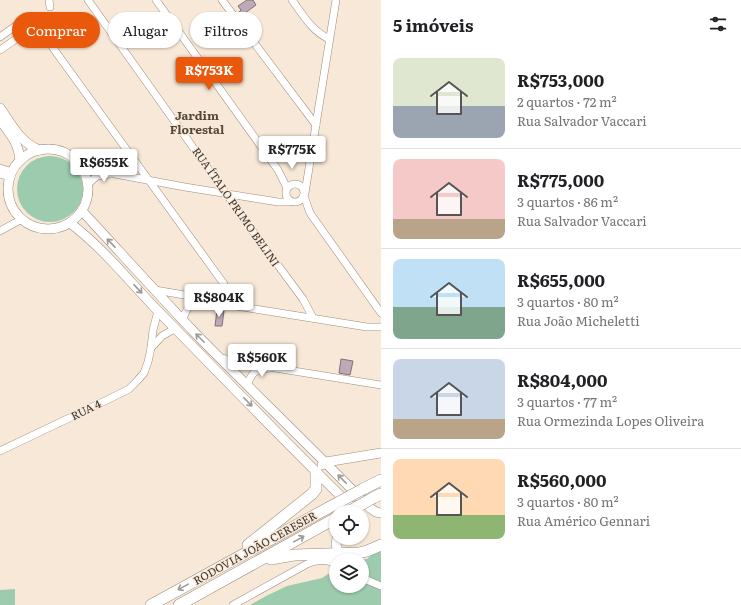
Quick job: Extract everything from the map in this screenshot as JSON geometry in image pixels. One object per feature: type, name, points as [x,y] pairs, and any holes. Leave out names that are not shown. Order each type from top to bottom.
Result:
[{"type":"highway","points":[[217,568],[312,494],[316,489],[316,472]]},
{"type":"highway","name":"RODOVIA JOÃO CERESER","points":[[151,605],[381,480]]},
{"type":"highway","points":[[361,505],[377,496]]},
{"type":"highway","name":"RODOVIA JOÃO CERESER","points":[[179,605],[329,523]]},
{"type":"highway","points":[[359,553],[379,549]]},
{"type":"highway","points":[[249,566],[284,556],[313,553],[329,554]]},
{"type":"main road","points":[[0,108],[26,143],[32,148],[40,150]]},
{"type":"main road","points":[[0,120],[16,142],[20,151],[20,161]]},
{"type":"main road","points":[[50,149],[60,151],[70,156],[78,162],[84,172],[88,184],[86,203],[82,211],[70,223],[58,228],[45,229],[33,226],[22,219],[14,209],[9,197],[9,184],[20,161],[29,154],[40,150],[50,149]]},
{"type":"main road","points":[[82,211],[247,386],[326,462],[370,508],[381,513]]},
{"type":"main road","points":[[70,223],[86,235],[99,248],[350,505]]},
{"type":"main road","points":[[316,472],[326,462],[381,453]]},
{"type":"street","name":"RUA ÍTALO PRIMO BELINI","points":[[88,0],[302,299],[313,318]]},
{"type":"street","points":[[156,0],[278,170],[286,189],[286,197],[310,213]]},
{"type":"street","points":[[222,0],[316,125]]},
{"type":"street","points":[[292,0],[311,26],[320,34],[329,39]]},
{"type":"street","points":[[78,162],[115,174],[270,200],[284,202],[301,201],[304,194],[336,0]]},
{"type":"street","points":[[0,36],[24,20],[30,28],[28,31],[0,50]]},
{"type":"street","points":[[53,48],[224,284],[228,304]]},
{"type":"street","points":[[0,168],[12,175]]},
{"type":"street","points":[[278,170],[295,184],[302,187],[310,213],[381,313]]},
{"type":"street","points":[[0,174],[12,175]]},
{"type":"street","points":[[88,184],[97,176],[102,174],[115,174]]},
{"type":"street","points":[[270,200],[279,197],[286,189],[307,175]]},
{"type":"street","points":[[0,232],[22,219]]},
{"type":"street","points":[[155,290],[202,298],[211,302]]},
{"type":"street","points":[[183,319],[189,305],[193,303],[211,302],[367,327],[381,327]]},
{"type":"street","name":"RUA 4","points":[[0,451],[129,388],[137,381],[144,373],[151,348],[153,330],[158,310]]},
{"type":"street","points":[[151,348],[162,336],[176,328]]},
{"type":"street","points":[[220,358],[267,365],[274,368]]},
{"type":"street","points":[[247,386],[254,371],[258,369],[274,368],[381,385]]},
{"type":"street","points":[[273,428],[282,420]]},
{"type":"street","points":[[233,605],[308,564],[320,560],[329,561]]},
{"type":"street","points":[[369,581],[381,586]]},
{"type":"green space","points":[[43,156],[57,156],[69,161],[78,170],[83,182],[81,202],[74,213],[57,222],[43,222],[31,217],[22,208],[17,196],[17,182],[22,170],[31,161]]},
{"type":"green space","points":[[381,547],[381,605],[250,605],[287,586],[322,578],[329,574],[329,593],[369,593],[369,557]]},
{"type":"green space","points":[[15,589],[15,605],[0,605],[0,590]]},
{"type":"building","points":[[247,0],[253,0],[256,5],[246,12],[239,12],[241,10],[238,6]]},
{"type":"building","points":[[217,310],[224,311],[222,326],[215,326]]},
{"type":"building","points":[[341,359],[353,361],[350,375],[339,373]]},
{"type":"district","name":"Jardim Florestal","points":[[197,123]]}]
